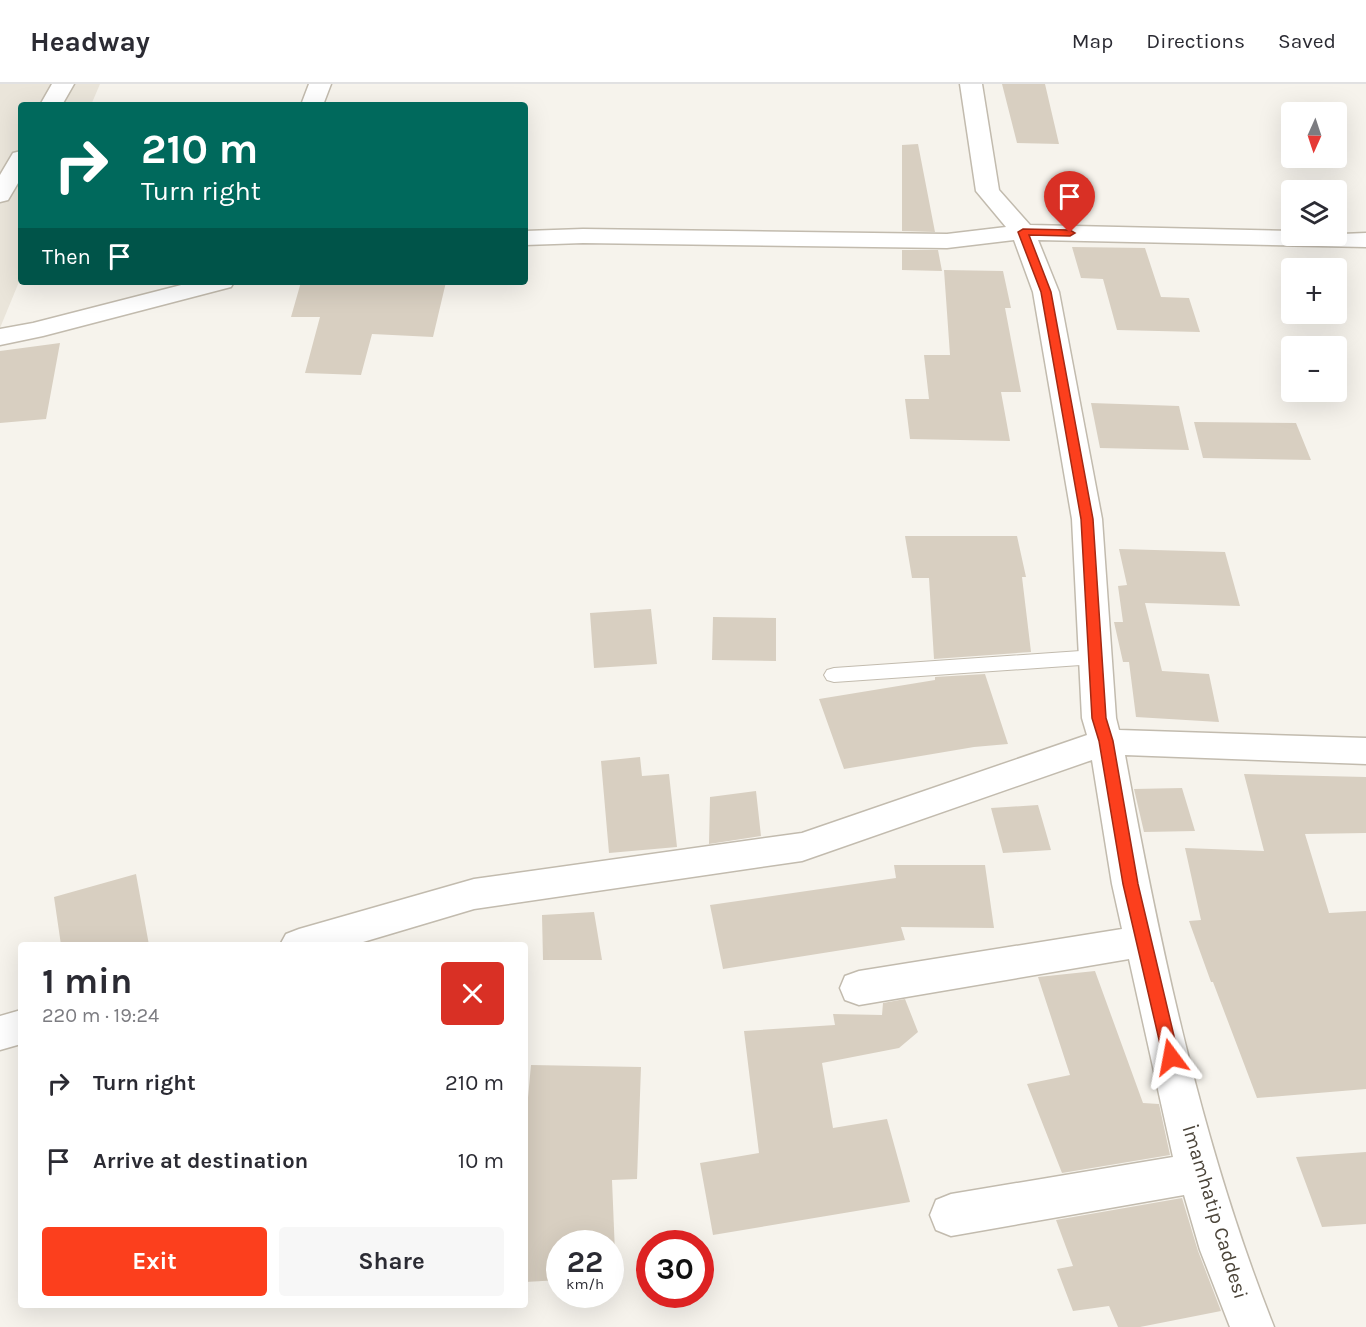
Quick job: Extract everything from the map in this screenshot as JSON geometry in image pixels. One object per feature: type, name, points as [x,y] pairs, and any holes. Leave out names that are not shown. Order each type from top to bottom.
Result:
[{"type":"street","points":[[53,102],[63,84]]},
{"type":"street","points":[[313,102],[320,84]]},
{"type":"street","name":"İmamhatip Caddesi","points":[[971,84],[988,191],[1023,232],[1046,292],[1087,519],[1099,718],[1106,741],[1130,884],[1198,1173],[1222,1250],[1252,1327]]},
{"type":"street","points":[[0,195],[18,163]]},
{"type":"street","points":[[528,238],[583,236],[946,241],[1023,232],[1366,240]]},
{"type":"street","points":[[0,337],[34,331],[210,285]]},
{"type":"street","points":[[309,942],[474,894],[802,846],[1106,741],[1366,751]]},
{"type":"street","points":[[859,988],[1144,941]]},
{"type":"street","points":[[0,1033],[18,1028]]},
{"type":"street","points":[[951,1215],[1198,1173]]},
{"type":"lane","points":[[834,675],[1095,657]]},
{"type":"shaded area","points":[[0,84],[100,84],[92,102],[18,102],[18,284],[0,328]]},
{"type":"building","points":[[1002,84],[1045,84],[1059,144],[1017,143]]},
{"type":"building","points":[[918,144],[935,232],[902,231],[902,145]]},
{"type":"building","points":[[1072,247],[1145,248],[1161,297],[1189,298],[1200,332],[1117,330],[1103,279],[1081,278]]},
{"type":"building","points":[[902,250],[938,250],[942,271],[902,270]]},
{"type":"building","points":[[944,270],[1003,271],[1011,308],[1005,308],[1021,392],[1001,392],[1010,441],[910,439],[905,399],[929,399],[924,355],[950,355]]},
{"type":"building","points":[[300,285],[445,285],[433,337],[372,334],[361,375],[305,373],[320,317],[291,317]]},
{"type":"building","points":[[60,343],[46,419],[0,423],[0,351]]},
{"type":"building","points":[[1091,403],[1179,406],[1189,450],[1100,448]]},
{"type":"building","points":[[1194,422],[1296,423],[1311,460],[1203,458]]},
{"type":"building","points":[[905,536],[1017,536],[1026,577],[1022,577],[1031,652],[934,659],[929,578],[912,578]]},
{"type":"building","points":[[1119,549],[1225,552],[1240,606],[1145,603],[1162,671],[1209,674],[1219,722],[1136,717],[1129,662],[1123,662],[1114,622],[1123,622],[1118,586],[1127,585]]},
{"type":"building","points":[[651,609],[657,664],[594,668],[590,613]]},
{"type":"building","points":[[713,617],[776,618],[776,661],[712,660]]},
{"type":"building","points":[[985,674],[1008,744],[974,747],[844,769],[819,699],[935,680],[935,677]]},
{"type":"building","points":[[640,757],[642,776],[669,774],[677,847],[609,853],[601,761]]},
{"type":"building","points":[[1244,774],[1366,777],[1366,833],[1305,834],[1329,913],[1366,911],[1366,1089],[1257,1098],[1213,982],[1211,982],[1189,921],[1201,920],[1185,848],[1264,851]]},
{"type":"building","points":[[1182,788],[1195,831],[1144,832],[1134,789]]},
{"type":"building","points":[[756,791],[761,836],[709,844],[710,797]]},
{"type":"building","points":[[1038,805],[1051,850],[1003,853],[991,808]]},
{"type":"building","points":[[894,865],[985,865],[994,928],[901,927],[905,940],[723,969],[710,905],[896,878]]},
{"type":"building","points":[[136,874],[148,942],[61,942],[54,897]]},
{"type":"building","points":[[594,912],[602,960],[543,960],[542,915]]},
{"type":"building","points":[[1095,971],[1143,1103],[1159,1104],[1170,1155],[1062,1173],[1027,1084],[1070,1075],[1038,977]]},
{"type":"building","points":[[905,999],[918,1032],[899,1048],[822,1063],[833,1128],[887,1119],[910,1202],[714,1235],[700,1163],[759,1153],[744,1031],[835,1025],[833,1014],[882,1015],[883,1003]]},
{"type":"building","points":[[531,1065],[641,1067],[637,1179],[612,1180],[614,1230],[546,1230],[546,1281],[528,1282],[528,1098]]},
{"type":"building","points":[[1366,1152],[1366,1224],[1322,1227],[1296,1157]]},
{"type":"building","points":[[1182,1198],[1198,1251],[1221,1311],[1140,1327],[1118,1327],[1109,1306],[1073,1311],[1057,1269],[1073,1266],[1056,1220]]},
{"type":"route","points":[[1070,233],[1023,232],[1046,292],[1060,361],[1087,519],[1099,718],[1106,741],[1130,884],[1171,1057]]}]
